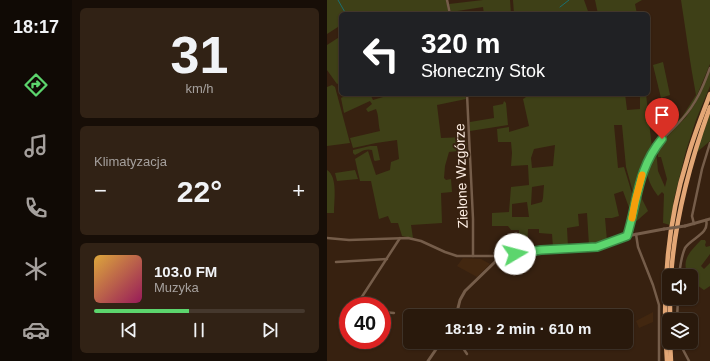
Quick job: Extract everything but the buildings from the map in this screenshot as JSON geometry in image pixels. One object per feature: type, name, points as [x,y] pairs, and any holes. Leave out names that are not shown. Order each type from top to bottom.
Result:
[{"type":"highway","points":[[667,361],[665,301],[667,258],[670,236],[679,189],[687,159],[710,94]]},
{"type":"highway","points":[[672,269],[675,237],[685,186],[710,107]]},
{"type":"highway","points":[[670,349],[671,361]]},
{"type":"street","points":[[447,0],[450,12]]},
{"type":"street","points":[[627,236],[637,194],[649,157],[657,145],[683,119],[691,108],[700,94],[710,68]]},
{"type":"street","name":"Zielone Wzgórze","points":[[467,96],[473,216],[473,256]]},
{"type":"street","points":[[693,224],[692,216],[701,169],[710,143]]},
{"type":"street","points":[[327,238],[349,240],[408,238],[421,241],[457,256],[501,257],[536,251],[597,247],[627,236],[685,226],[708,219],[706,231],[692,241],[685,249],[682,256],[680,269]]},
{"type":"street","points":[[636,234],[638,247],[659,305],[659,361]]},
{"type":"street","points":[[362,297],[400,238]]},
{"type":"street","points":[[457,309],[465,291],[501,257]]},
{"type":"street","points":[[336,262],[387,259]]},
{"type":"street","points":[[428,361],[436,349]]},
{"type":"street","points":[[464,349],[467,354]]},
{"type":"street","points":[[683,349],[689,361]]},
{"type":"shaded area","points":[[463,258],[481,259],[490,264],[477,277],[457,266]]},
{"type":"shaded area","points":[[653,312],[653,322],[639,328],[636,321]]},
{"type":"green space","points":[[327,0],[446,0],[449,12],[339,12],[339,26],[327,34]]},
{"type":"green space","points":[[483,0],[510,0],[511,12],[484,12],[483,7],[451,12],[449,4]]},
{"type":"green space","points":[[513,0],[584,0],[588,12],[514,12]]},
{"type":"green space","points":[[595,0],[642,0],[635,4],[637,12],[598,12]]},
{"type":"green space","points":[[681,0],[710,0],[710,64],[695,100],[683,118],[664,136],[663,135],[665,132],[682,117],[696,95]]},
{"type":"green space","points":[[339,37],[339,83],[337,84],[327,70],[327,45]]},
{"type":"green space","points":[[663,62],[670,95],[661,98],[653,65]]},
{"type":"green space","points":[[710,71],[710,86],[696,120],[686,151],[674,199],[670,225],[663,223],[664,194],[662,192],[658,196],[651,186],[646,167],[656,149],[658,171],[665,187],[667,179],[661,157],[658,157],[657,147],[686,117],[695,104]]},
{"type":"green space","points":[[332,85],[335,87],[350,143],[327,146],[327,87]]},
{"type":"green space","points":[[345,96],[371,96],[373,100],[383,96],[465,96],[466,99],[437,105],[441,138],[466,137],[467,150],[449,152],[445,166],[444,178],[446,180],[451,179],[452,192],[441,193],[442,223],[411,225],[413,238],[402,236],[398,223],[391,223],[388,216],[379,219],[371,181],[360,181],[355,159],[368,151],[376,175],[390,170],[391,162],[399,159],[397,140],[353,148],[350,138],[380,131],[378,114],[376,109],[368,112],[366,109],[372,104],[370,101],[344,113],[341,98]]},
{"type":"green space","points":[[526,96],[625,96],[627,110],[640,109],[640,96],[646,96],[652,148],[644,163],[634,196],[626,167],[622,125],[614,125],[618,168],[624,167],[634,200],[631,213],[623,191],[614,194],[619,216],[605,218],[607,241],[598,245],[589,245],[587,213],[578,214],[579,226],[567,228],[568,247],[553,247],[552,234],[539,233],[539,229],[528,229],[527,249],[519,250],[519,230],[511,230],[508,226],[492,226],[492,213],[509,212],[511,187],[529,185],[528,165],[511,166],[511,142],[498,142],[497,129],[509,127],[509,132],[529,126],[523,99]],"holes":[[[555,145],[553,166],[532,168],[531,158],[534,149]],[[544,185],[542,202],[531,205],[532,187]],[[527,202],[529,217],[512,217],[512,204]]]},
{"type":"green space","points":[[504,101],[506,103],[508,125],[470,131],[470,122],[494,118],[493,106],[503,104]]},
{"type":"green space","points":[[710,113],[710,141],[696,153]]},
{"type":"green space","points":[[377,146],[380,160],[374,160],[372,150],[365,150],[355,155],[353,153],[353,150]]},
{"type":"green space","points":[[327,170],[333,178],[334,183],[334,213],[327,213]]},
{"type":"green space","points":[[355,170],[358,179],[337,181],[335,173]]},
{"type":"green space","points":[[638,191],[648,211],[631,226]]},
{"type":"green space","points":[[701,240],[705,240],[706,247],[710,246],[710,254],[701,266],[704,269],[710,263],[710,286],[704,290],[698,286],[698,269],[686,269],[686,260],[693,248]]},
{"type":"waterway","points":[[338,0],[345,12]]},
{"type":"waterway","points":[[560,7],[569,0]]},
{"type":"slow traffic","points":[[632,218],[642,175]]},
{"type":"route","points":[[515,254],[541,250],[597,247],[627,236],[640,182],[647,162],[662,139]]}]
